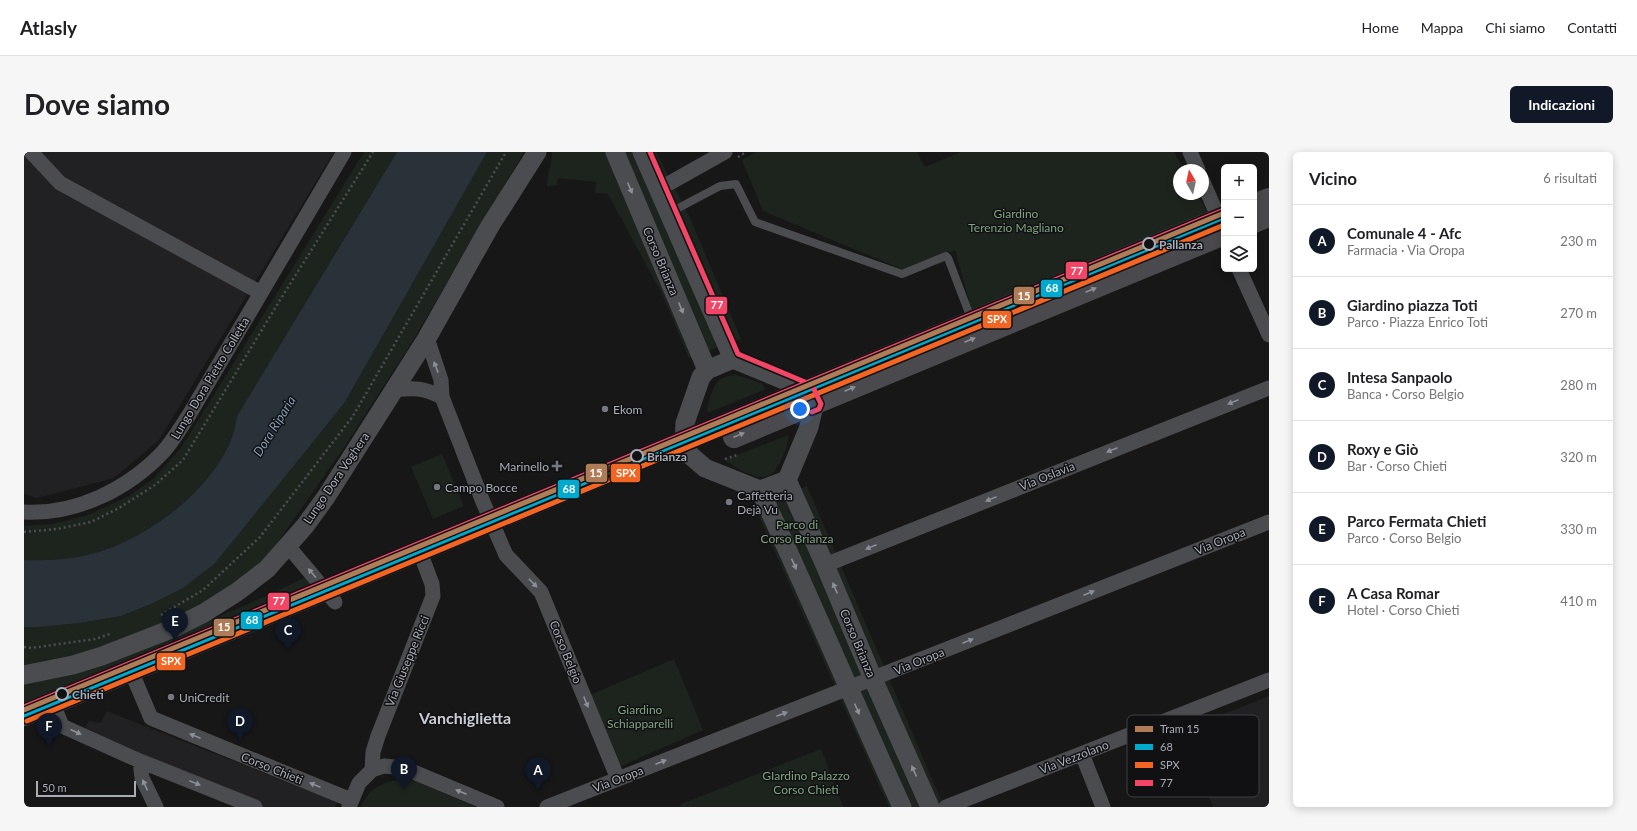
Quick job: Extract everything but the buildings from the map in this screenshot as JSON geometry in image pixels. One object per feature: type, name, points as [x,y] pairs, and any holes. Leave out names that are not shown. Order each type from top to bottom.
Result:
[{"type":"main road","points":[[1257,204],[1269,199]]},
{"type":"main road","points":[[1257,221],[1269,216]]},
{"type":"main road","points":[[811,397],[972,321],[1221,229]]},
{"type":"main road","points":[[24,731],[56,710],[134,677],[1221,229]]},
{"type":"main road","points":[[24,715],[56,710]]},
{"type":"street","points":[[31,152],[60,183],[261,293]]},
{"type":"street","name":"Lungo Dora Pietro Colletta","points":[[24,512],[44,511],[81,504],[116,489],[150,464],[164,451],[189,415],[344,152]]},
{"type":"street","name":"Lungo Dora Voghera","points":[[24,675],[80,663],[174,628],[204,613],[237,592],[267,569],[288,546],[326,497],[392,390],[427,338],[490,226],[537,152]]},
{"type":"street","name":"Corso Brianza","points":[[615,152],[707,370]]},
{"type":"street","points":[[642,152],[733,359],[811,397],[809,427],[787,480],[760,490],[705,468],[687,449],[685,423],[701,377],[707,370],[733,359]]},
{"type":"street","points":[[659,189],[725,152]]},
{"type":"street","points":[[1190,152],[1195,164]]},
{"type":"street","points":[[1209,196],[1221,223]]},
{"type":"street","points":[[1240,272],[1269,335]]},
{"type":"street","name":"Corso Belgio","points":[[427,338],[441,380],[442,397],[494,528],[506,555],[541,592],[618,779]]},
{"type":"street","points":[[392,390],[414,388],[423,389],[442,397]]},
{"type":"street","name":"Via Oslavia","points":[[825,565],[1269,388]]},
{"type":"street","name":"Corso Brianza","points":[[787,480],[930,807]]},
{"type":"street","points":[[760,490],[902,807]]},
{"type":"street","name":"Via Oropa","points":[[547,807],[1269,522]]},
{"type":"street","points":[[288,546],[330,596]]},
{"type":"street","name":"Via Giuseppe Ricci","points":[[372,770],[373,752],[378,736],[433,596],[432,584],[422,558]]},
{"type":"street","name":"Corso Chieti","points":[[134,677],[151,718],[350,804]]},
{"type":"street","name":"Via Vezzolano","points":[[1181,715],[1269,680]]},
{"type":"street","points":[[56,710],[62,726],[140,761],[255,807]]},
{"type":"street","name":"Via Vezzolano","points":[[946,807],[1127,736]]},
{"type":"street","points":[[1082,754],[1103,807]]},
{"type":"street","points":[[140,761],[142,778],[156,807]]},
{"type":"street","points":[[350,804],[359,783],[372,770],[384,766],[404,768],[497,807]]},
{"type":"lane","points":[[669,213],[720,186],[736,184],[755,222],[902,274],[946,256],[972,321]]},
{"type":"path","points":[[160,615],[203,590],[260,537],[353,416],[506,152]]},
{"type":"path","points":[[24,647],[31,648],[95,640],[117,632]]},
{"type":"shaded area","points":[[24,152],[334,152],[159,440],[114,478],[37,498],[24,494]]},
{"type":"shaded area","points":[[1269,696],[1269,807],[1213,807],[1209,797],[1259,797],[1259,715],[1222,715]]},
{"type":"shaded area","points":[[107,711],[337,802],[335,807],[261,807],[85,728],[89,721],[101,723]]},
{"type":"green space","points":[[364,152],[397,152],[237,416],[231,440],[218,464],[201,486],[180,506],[156,524],[131,539],[106,549],[82,556],[46,560],[24,560],[24,526],[52,524],[88,515],[129,496],[154,478],[181,448]]},
{"type":"green space","points":[[487,152],[524,152],[409,347],[343,449],[275,546],[237,592],[179,634],[260,599],[307,576],[316,589],[24,710],[24,627],[80,623],[121,616],[151,604],[183,588],[345,402]]},
{"type":"green space","points":[[552,152],[656,152],[690,218],[741,339],[689,358],[663,296],[608,194],[595,193],[596,182],[558,178],[557,185],[547,187]]},
{"type":"green space","name":"Giardino Terenzio Magliano","points":[[756,152],[917,152],[925,167],[961,152],[1174,152],[1181,164],[1173,164],[1173,200],[1200,200],[1208,214],[972,311],[955,250],[904,270],[763,211],[742,160]]},
{"type":"green space","points":[[736,375],[761,383],[766,389],[708,413],[707,409],[715,386],[723,378]]},
{"type":"green space","points":[[788,435],[786,449],[780,462],[770,475],[765,477],[747,473],[724,460]]},
{"type":"green space","name":"Campo Bocce","points":[[442,454],[464,506],[433,519],[411,467]]},
{"type":"green space","name":"Parco di Corso Brianza","points":[[807,486],[944,807],[889,807],[755,507]]},
{"type":"green space","name":"Giardino Schiapparelli","points":[[674,659],[703,730],[619,767],[590,695]]},
{"type":"green space","name":"GIardino Palazzo Corso Chieti","points":[[821,749],[843,807],[680,807],[681,804]]},
{"type":"green space","points":[[404,779],[415,781],[475,807],[361,807],[364,800],[373,790],[384,784]]},
{"type":"water","name":"Dora Riparia","points":[[397,152],[487,152],[345,402],[214,564],[183,588],[151,604],[121,616],[80,623],[24,627],[24,560],[46,560],[82,556],[106,549],[131,539],[156,524],[180,506],[201,486],[218,464],[231,440],[237,416]]},
{"type":"tram line","name":"15","points":[[24,710],[1221,214]]},
{"type":"transit line","name":"77","points":[[650,152],[738,354],[812,385],[821,404],[819,409],[812,412]]},
{"type":"transit line","name":"77","points":[[24,707],[1221,211]]},
{"type":"transit line","name":"68","points":[[24,715],[1221,218]]},
{"type":"transit line","name":"SPX","points":[[27,721],[1221,226]]},
{"type":"place","name":"Pallanza","points":[[1149,244]]},
{"type":"place","name":"Ekom","points":[[605,409]]},
{"type":"place","name":"Brianza","points":[[637,456]]},
{"type":"place","name":"Marinello","points":[[557,466]]},
{"type":"place","name":"Campo Bocce","points":[[437,487]]},
{"type":"place","name":"Caffetteria Dejà Vu","points":[[729,502]]},
{"type":"place","name":"Parco Fermata Chieti","points":[[175,641]]},
{"type":"place","name":"Intesa Sanpaolo","points":[[288,650]]},
{"type":"place","name":"Chieti","points":[[62,694]]},
{"type":"place","name":"UniCredit","points":[[171,697]]},
{"type":"place","name":"Roxy e Giò","points":[[240,741]]},
{"type":"place","name":"A Casa Romar","points":[[49,746]]},
{"type":"place","name":"Giardino piazza Toti","points":[[404,789]]},
{"type":"place","name":"Comunale 4 - Afc","points":[[538,790]]},
{"type":"district","name":"Vanchiglietta","points":[[465,717]]}]
